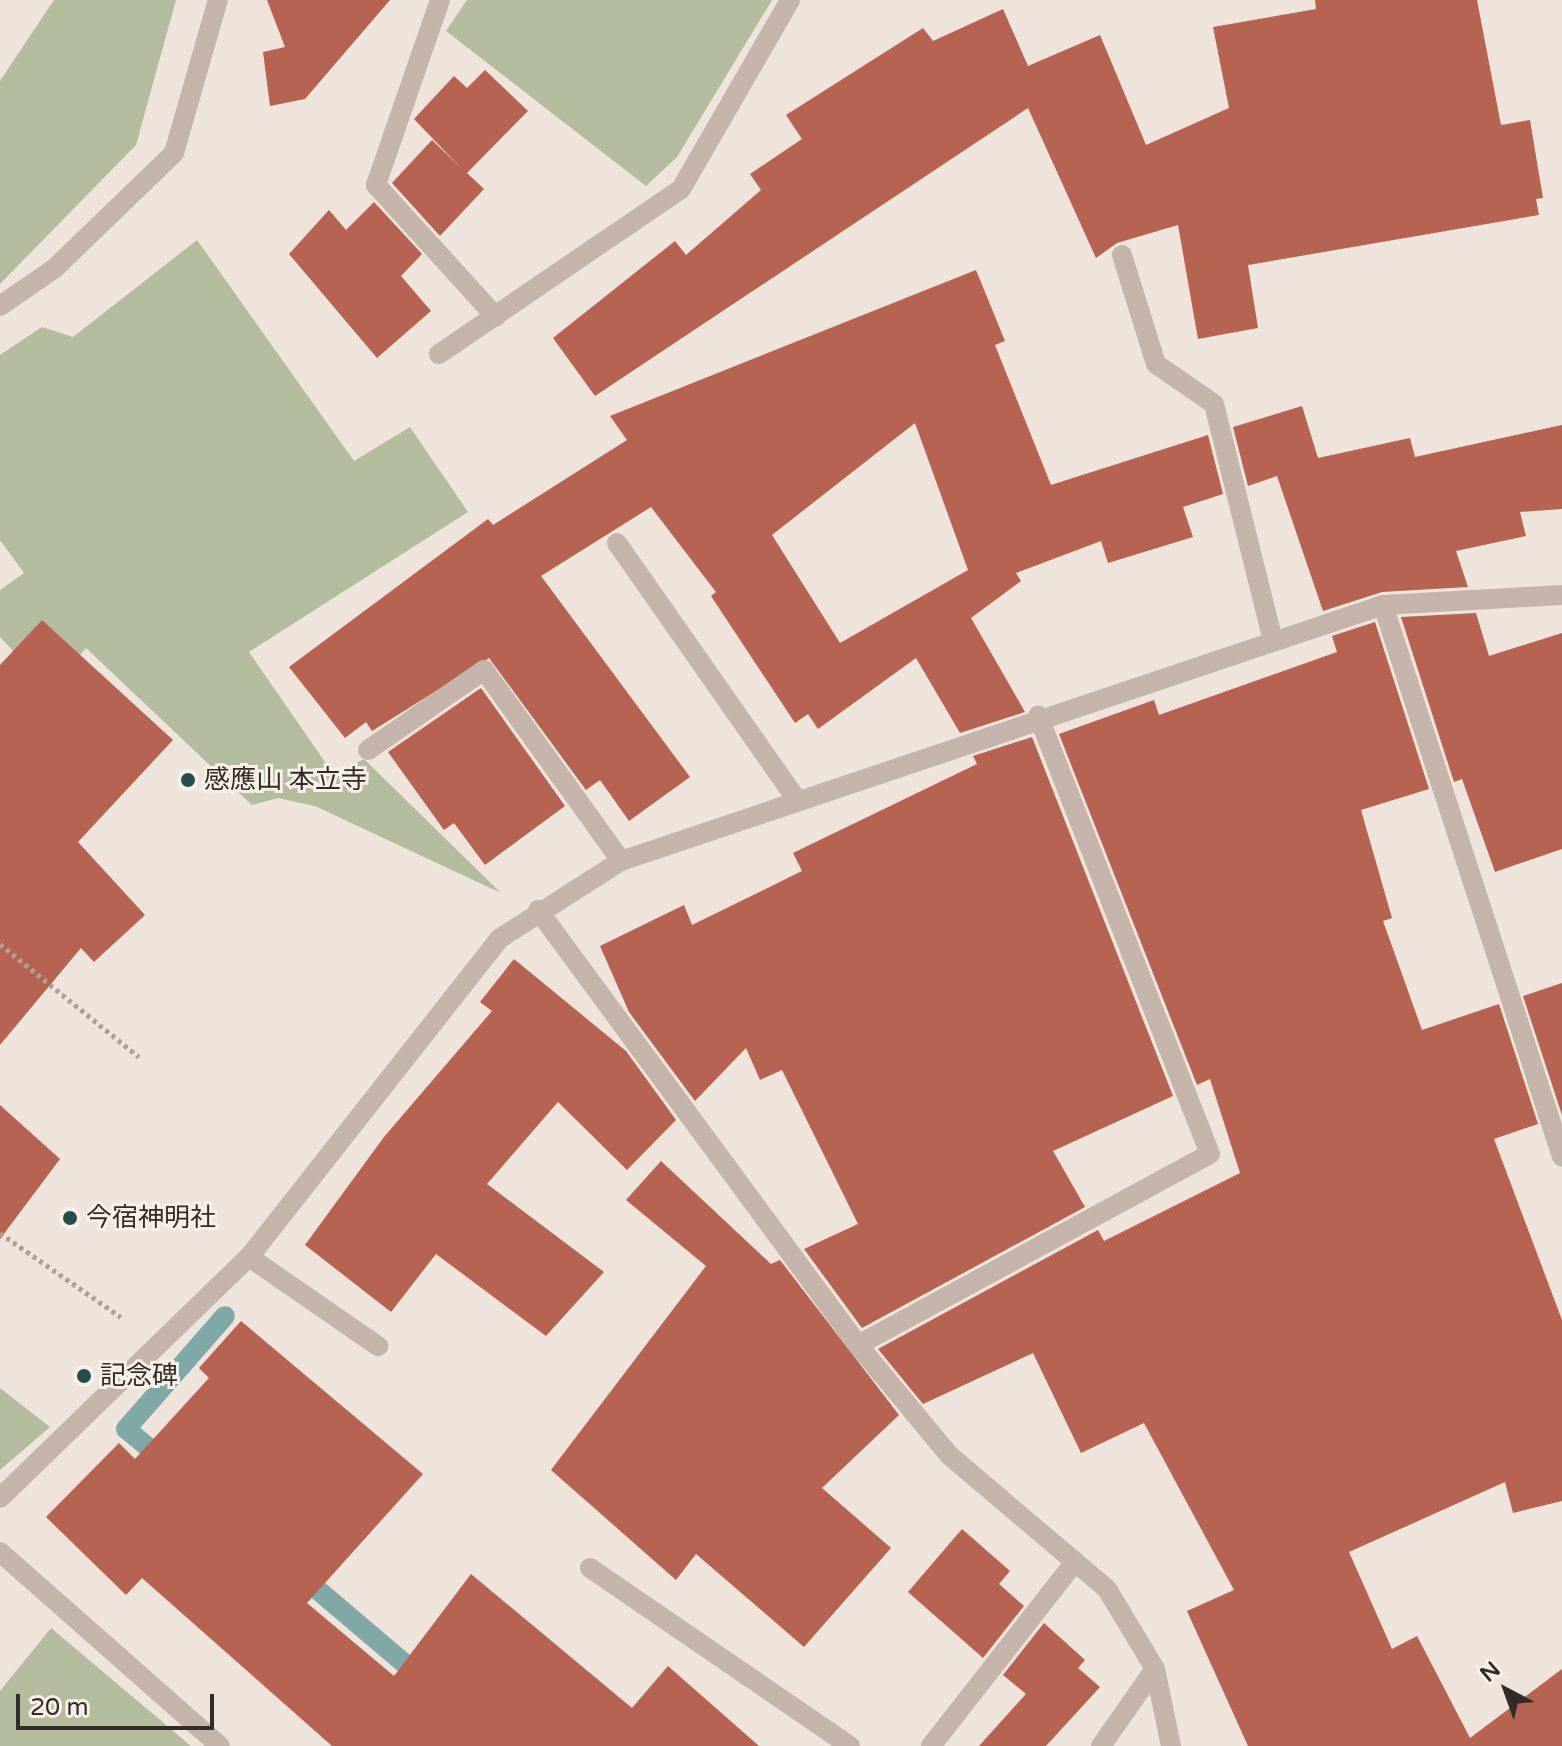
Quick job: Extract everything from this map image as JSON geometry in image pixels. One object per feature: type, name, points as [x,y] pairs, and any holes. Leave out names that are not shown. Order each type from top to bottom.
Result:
[{"type":"street","points":[[0,306],[55,268],[174,153],[218,0]]},
{"type":"street","points":[[440,0],[376,185],[496,317]]},
{"type":"street","points":[[439,354],[681,189],[790,0]]},
{"type":"street","points":[[1122,255],[1156,364],[1214,404],[1273,640]]},
{"type":"street","points":[[617,543],[797,800]]},
{"type":"street","points":[[0,1498],[249,1257],[499,939],[538,910],[621,861],[1038,716],[1383,605],[1562,595]]},
{"type":"street","points":[[1383,605],[1562,1157]]},
{"type":"street","points":[[368,750],[484,670],[621,861]]},
{"type":"street","points":[[858,1345],[1210,1154],[1038,716]]},
{"type":"street","points":[[538,910],[858,1345],[949,1455],[1107,1589],[1155,1669],[1171,1746]]},
{"type":"street","points":[[249,1257],[378,1346]]},
{"type":"street","points":[[0,1552],[220,1746]]},
{"type":"street","points":[[931,1746],[1075,1562]]},
{"type":"street","points":[[590,1568],[850,1746]]},
{"type":"street","points":[[1101,1746],[1155,1669]]},
{"type":"path","points":[[0,944],[139,1057]]},
{"type":"path","points":[[0,1233],[132,1324]]},
{"type":"green space","points":[[54,0],[176,0],[136,145],[0,284],[0,81]]},
{"type":"green space","points":[[467,0],[772,0],[677,157],[646,186],[446,31]]},
{"type":"green space","points":[[197,240],[354,461],[410,427],[468,512],[249,652],[334,775],[364,759],[501,893],[315,806],[278,798],[252,805],[86,648],[50,690],[0,637],[0,590],[24,573],[0,540],[0,355],[42,327],[73,337]]},
{"type":"green space","points":[[0,1388],[50,1427],[0,1470]]},
{"type":"green space","points":[[51,1628],[191,1746],[0,1746],[0,1691]]},
{"type":"building","points":[[267,0],[390,0],[305,99],[270,106],[263,52],[285,47]]},
{"type":"building","points":[[1315,0],[1477,0],[1501,125],[1530,120],[1543,198],[1536,199],[1539,215],[1248,265],[1258,328],[1198,339],[1178,225],[1117,243],[1096,258],[1028,108],[595,396],[553,338],[675,241],[686,255],[761,190],[750,174],[802,139],[786,115],[923,28],[933,41],[1003,9],[1028,66],[1100,35],[1146,145],[1229,108],[1213,27],[1316,9]]},
{"type":"building","points":[[485,70],[528,111],[467,173],[484,189],[440,236],[392,183],[432,140],[460,167],[414,119],[454,76],[467,88]]},
{"type":"building","points":[[374,202],[422,254],[401,276],[431,311],[377,358],[289,254],[329,210],[346,230]]},
{"type":"building","points":[[976,270],[1005,341],[995,345],[1051,485],[1208,435],[1223,494],[1183,507],[1193,537],[1108,563],[1101,541],[1016,573],[1021,581],[971,618],[1025,712],[960,733],[916,658],[818,729],[808,714],[795,723],[711,596],[716,592],[651,507],[541,576],[690,777],[629,821],[600,780],[586,790],[489,658],[372,731],[366,722],[345,738],[289,667],[488,519],[493,525],[627,440],[610,416]],"holes":[[[915,423],[968,570],[840,643],[772,535]]]},
{"type":"building","points":[[1302,406],[1318,458],[1410,438],[1415,457],[1562,425],[1562,509],[1520,512],[1526,536],[1456,551],[1468,587],[1382,592],[1323,611],[1277,476],[1248,486],[1233,427]]},
{"type":"building","points":[[1476,613],[1489,656],[1562,633],[1562,849],[1495,872],[1462,779],[1454,782],[1401,617]]},
{"type":"building","points":[[42,620],[173,740],[78,842],[145,915],[94,962],[81,948],[0,1045],[0,665]]},
{"type":"building","points":[[1375,622],[1429,789],[1361,810],[1392,918],[1383,921],[1422,1030],[1499,1004],[1538,1124],[1494,1139],[1562,1320],[1562,1501],[1513,1513],[1505,1482],[1349,1552],[1392,1649],[1417,1636],[1470,1738],[1562,1669],[1562,1746],[1248,1746],[1187,1611],[1234,1590],[1144,1423],[1081,1453],[1033,1353],[923,1404],[878,1349],[1098,1230],[1104,1241],[1240,1173],[1210,1079],[1197,1085],[1059,734],[1154,700],[1159,715],[1337,652],[1332,636]]},
{"type":"building","points":[[481,688],[565,806],[485,865],[454,823],[444,830],[388,752]]},
{"type":"building","points":[[1032,737],[1173,1096],[1053,1151],[1085,1207],[862,1328],[804,1249],[858,1224],[782,1070],[760,1080],[746,1048],[695,1101],[629,1012],[600,946],[684,905],[692,925],[802,871],[793,853],[977,764],[973,756]]},
{"type":"building","points":[[514,959],[626,1051],[676,1120],[627,1170],[558,1102],[487,1184],[604,1272],[546,1336],[436,1254],[391,1312],[305,1245],[384,1137],[492,1011],[480,1002]]},
{"type":"building","points":[[1562,983],[1562,1115],[1523,996]]},
{"type":"building","points":[[0,1105],[60,1159],[0,1239]]},
{"type":"building","points":[[661,1161],[771,1264],[780,1260],[899,1415],[822,1488],[891,1548],[804,1647],[696,1554],[676,1580],[551,1470],[706,1266],[626,1200]]},
{"type":"building","points":[[241,1321],[423,1474],[307,1603],[394,1676],[471,1574],[632,1708],[668,1666],[759,1746],[332,1746],[142,1578],[126,1595],[46,1517],[119,1443],[135,1459],[209,1378],[199,1368]]},
{"type":"building","points":[[962,1529],[1010,1571],[999,1584],[1024,1606],[983,1658],[908,1592]]},
{"type":"building","points":[[1044,1623],[1085,1660],[1078,1668],[1100,1687],[1046,1746],[979,1746],[1026,1694],[1003,1675]]},
{"type":"waterway","points":[[167,1463],[126,1429],[225,1316]]},
{"type":"waterway","points":[[299,1574],[424,1680]]},
{"type":"place","name":"感應山 本立寺","points":[[188,780]]},
{"type":"place","name":"今宿神明社","points":[[70,1218]]},
{"type":"place","name":"記念碑","points":[[84,1376]]}]
